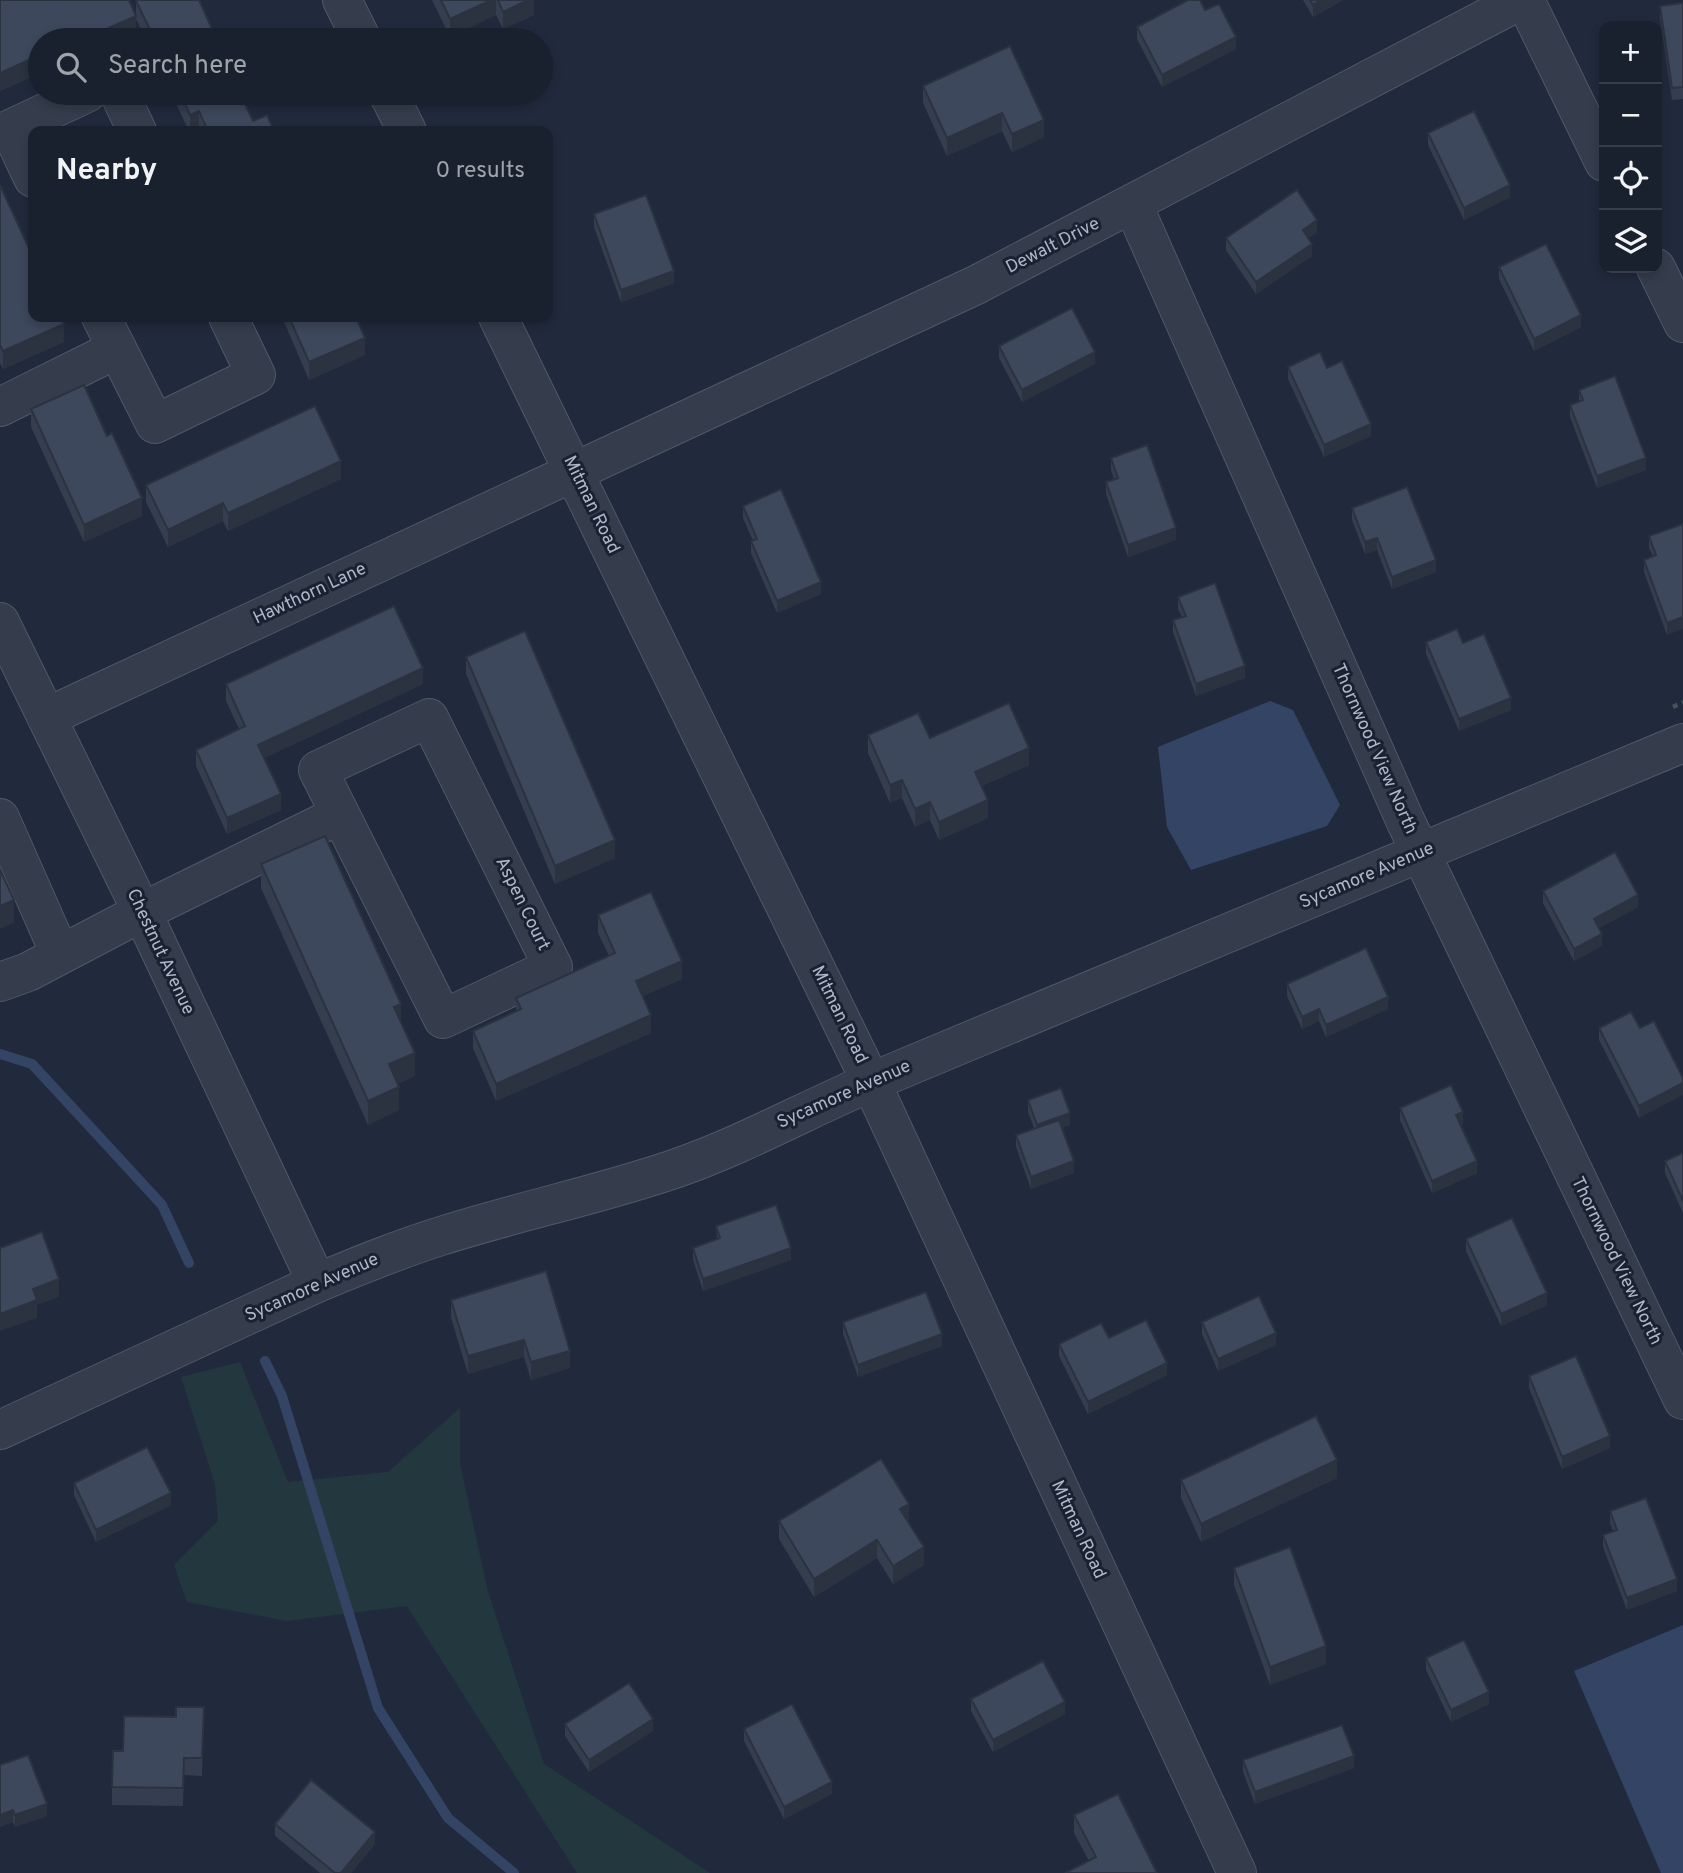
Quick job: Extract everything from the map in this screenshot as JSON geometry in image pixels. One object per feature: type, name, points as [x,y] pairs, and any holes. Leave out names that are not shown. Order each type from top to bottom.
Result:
[{"type":"street","points":[[342,0],[356,28]]},
{"type":"street","points":[[1523,0],[1599,152]]},
{"type":"street","name":"Dewalt Drive","points":[[575,471],[976,285],[1523,0]]},
{"type":"street","points":[[28,167],[10,129],[61,105]]},
{"type":"street","points":[[125,105],[135,126]]},
{"type":"street","points":[[394,105],[404,126]]},
{"type":"street","name":"Thornwood View North","points":[[1133,205],[1421,853],[1683,1400]]},
{"type":"street","points":[[1658,273],[1683,323]]},
{"type":"street","points":[[0,407],[109,333],[155,424],[256,375],[230,322]]},
{"type":"street","name":"Mitman Road","points":[[500,322],[871,1082],[1237,1873]]},
{"type":"street","name":"Hawthorn Lane","points":[[47,717],[575,471]]},
{"type":"street","name":"Chestnut Avenue","points":[[0,622],[142,912],[317,1283]]},
{"type":"street","name":"Aspen Court","points":[[429,718],[553,967],[443,1019],[340,815],[318,771],[429,718]]},
{"type":"street","name":"Sycamore Avenue","points":[[0,1430],[317,1283],[440,1236],[632,1183],[680,1167],[762,1133],[871,1082],[1683,743]]},
{"type":"street","points":[[0,982],[28,972],[142,912],[340,815]]},
{"type":"street","points":[[0,818],[60,954]]},
{"type":"green space","points":[[240,1362],[288,1482],[388,1472],[460,1408],[460,1464],[488,1592],[544,1764],[710,1873],[577,1873],[407,1606],[287,1621],[187,1602],[174,1565],[218,1521],[215,1484],[181,1377]]},
{"type":"water","points":[[1270,701],[1293,710],[1340,805],[1327,826],[1191,870],[1167,827],[1158,747]]},
{"type":"water","points":[[1683,1625],[1683,1873],[1661,1873],[1574,1671]]},
{"type":"building","points":[[0,0],[129,0],[136,16],[109,28],[28,28],[28,60],[0,73]]},
{"type":"building","points":[[199,0],[212,28],[149,28],[136,1]]},
{"type":"building","points":[[441,0],[491,0],[450,19]]},
{"type":"building","points":[[498,0],[528,0],[503,12]]},
{"type":"building","points":[[1188,0],[1200,0],[1205,10],[1219,4],[1236,37],[1162,75],[1137,27]]},
{"type":"building","points":[[1683,3],[1683,87],[1672,88],[1660,6]]},
{"type":"building","points":[[1010,46],[1044,120],[1012,134],[1002,113],[947,138],[923,86]]},
{"type":"building","points":[[185,105],[246,105],[253,121],[267,115],[272,126],[206,126],[199,111],[190,115]]},
{"type":"building","points":[[1474,111],[1510,185],[1464,208],[1428,133]]},
{"type":"building","points":[[0,185],[28,246],[28,322],[64,324],[3,351],[0,345]]},
{"type":"building","points":[[1297,190],[1317,220],[1303,230],[1312,244],[1256,282],[1226,238]]},
{"type":"building","points":[[646,195],[674,271],[621,290],[594,214]]},
{"type":"building","points":[[1546,244],[1581,315],[1534,339],[1499,267]]},
{"type":"building","points":[[1072,308],[1095,352],[1022,390],[999,346]]},
{"type":"building","points":[[291,322],[358,322],[365,338],[309,362]]},
{"type":"building","points":[[1320,352],[1327,368],[1342,361],[1371,424],[1324,445],[1288,367]]},
{"type":"building","points":[[1615,376],[1646,458],[1597,476],[1570,405],[1583,400],[1579,390]]},
{"type":"building","points":[[84,385],[107,436],[112,433],[142,498],[84,525],[31,409]]},
{"type":"building","points":[[315,406],[341,461],[228,513],[223,503],[168,530],[146,485]]},
{"type":"building","points":[[1147,445],[1176,528],[1128,545],[1106,482],[1118,478],[1111,458]]},
{"type":"building","points":[[1407,487],[1436,560],[1392,577],[1377,538],[1365,542],[1352,508]]},
{"type":"building","points":[[781,489],[821,582],[777,601],[751,541],[757,539],[743,506]]},
{"type":"building","points":[[1683,524],[1683,617],[1667,623],[1644,560],[1656,555],[1649,536]]},
{"type":"building","points":[[1215,583],[1245,666],[1196,684],[1173,620],[1186,616],[1178,597]]},
{"type":"building","points":[[394,606],[423,668],[258,745],[281,794],[227,818],[196,750],[245,726],[226,684]]},
{"type":"building","points":[[1457,629],[1463,643],[1484,634],[1511,698],[1459,719],[1426,642]]},
{"type":"building","points":[[525,631],[615,840],[555,866],[466,657]]},
{"type":"building","points":[[1009,703],[1029,748],[975,772],[988,800],[939,822],[930,802],[915,809],[902,780],[890,785],[868,735],[918,713],[930,738]]},
{"type":"building","points":[[325,836],[401,1004],[394,1007],[415,1053],[389,1064],[399,1087],[368,1101],[261,864]]},
{"type":"building","points":[[1615,852],[1638,895],[1594,919],[1602,934],[1574,949],[1543,891]]},
{"type":"building","points":[[0,870],[14,900],[0,906]]},
{"type":"building","points":[[651,892],[682,961],[636,981],[651,1015],[496,1084],[473,1031],[521,1009],[516,998],[615,953],[598,915]]},
{"type":"building","points":[[1366,948],[1388,997],[1326,1025],[1319,1009],[1302,1017],[1287,984]]},
{"type":"building","points":[[1631,1012],[1640,1028],[1654,1021],[1683,1078],[1683,1083],[1639,1106],[1599,1028]]},
{"type":"building","points":[[1451,1085],[1463,1112],[1456,1115],[1477,1161],[1432,1181],[1400,1108]]},
{"type":"building","points":[[1061,1088],[1070,1113],[1037,1125],[1028,1100]]},
{"type":"building","points":[[1059,1120],[1074,1161],[1031,1177],[1016,1135]]},
{"type":"building","points":[[1683,1153],[1683,1201],[1665,1161]]},
{"type":"building","points":[[776,1205],[791,1248],[703,1279],[693,1248],[720,1238],[716,1226]]},
{"type":"building","points":[[1512,1218],[1547,1293],[1501,1314],[1466,1239]]},
{"type":"building","points":[[42,1232],[59,1279],[33,1289],[37,1300],[0,1314],[0,1248]]},
{"type":"building","points":[[546,1271],[570,1351],[531,1362],[524,1340],[468,1356],[451,1300]]},
{"type":"building","points":[[926,1292],[942,1334],[858,1365],[843,1322]]},
{"type":"building","points":[[1259,1296],[1276,1333],[1218,1359],[1202,1322]]},
{"type":"building","points":[[1146,1320],[1167,1363],[1088,1402],[1059,1344],[1101,1323],[1109,1338]]},
{"type":"building","points":[[1576,1356],[1610,1436],[1562,1457],[1529,1376]]},
{"type":"building","points":[[1316,1416],[1337,1460],[1201,1524],[1181,1480]]},
{"type":"building","points":[[147,1447],[171,1493],[96,1530],[74,1483]]},
{"type":"building","points":[[881,1459],[909,1504],[900,1509],[924,1547],[893,1566],[877,1540],[814,1579],[779,1521]]},
{"type":"building","points":[[1646,1498],[1677,1579],[1627,1598],[1603,1535],[1617,1530],[1610,1511]]},
{"type":"building","points":[[1290,1547],[1326,1646],[1270,1667],[1234,1568]]},
{"type":"building","points":[[1464,1640],[1489,1692],[1451,1710],[1426,1658]]},
{"type":"building","points":[[1043,1661],[1065,1702],[993,1740],[971,1699]]},
{"type":"building","points":[[629,1683],[653,1719],[589,1760],[565,1724]]},
{"type":"building","points":[[792,1704],[832,1782],[784,1807],[744,1729]]},
{"type":"building","points":[[176,1707],[204,1707],[202,1758],[184,1758],[183,1788],[112,1787],[113,1751],[123,1751],[124,1716],[176,1717]]},
{"type":"building","points":[[1342,1725],[1354,1756],[1255,1792],[1243,1760]]},
{"type":"building","points":[[28,1755],[47,1804],[15,1815],[13,1810],[0,1815],[0,1765]]},
{"type":"building","points":[[311,1780],[375,1832],[341,1873],[335,1873],[275,1824]]},
{"type":"building","points":[[1118,1794],[1157,1873],[1065,1873],[1096,1857],[1074,1815]]},
{"type":"waterway","points":[[0,1054],[32,1064],[162,1205],[189,1263]]},
{"type":"waterway","points":[[265,1361],[282,1396],[378,1708],[448,1818],[514,1873]]}]
